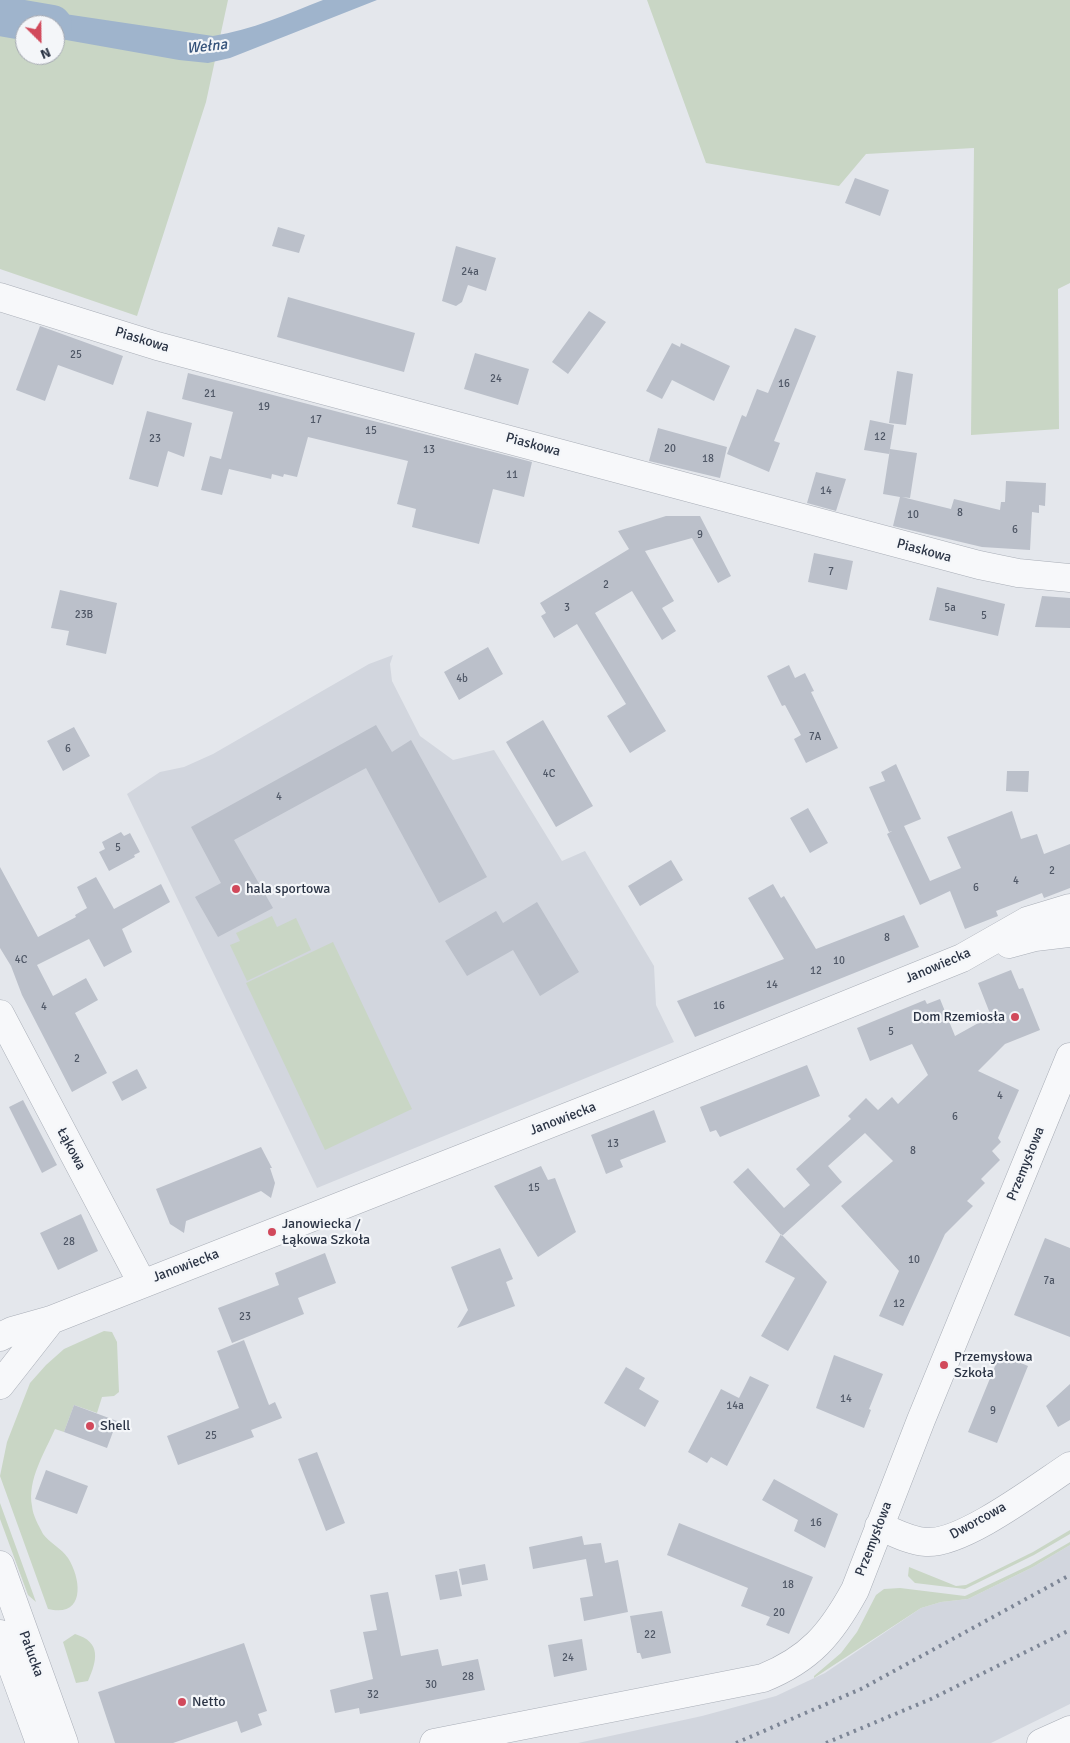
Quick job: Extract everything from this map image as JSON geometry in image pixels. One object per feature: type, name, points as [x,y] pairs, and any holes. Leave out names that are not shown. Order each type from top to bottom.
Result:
[{"type":"street","name":"Piaskowa","points":[[0,297],[157,346],[971,563],[1018,573],[1070,578]]},
{"type":"street","name":"Janowiecka","points":[[0,1337],[12,1331],[51,1320],[633,1091],[962,958],[1027,921],[1070,908]]},
{"type":"street","points":[[962,958],[1035,936],[1070,933]]},
{"type":"street","name":"Łąkowa","points":[[0,1014],[142,1284]]},
{"type":"street","name":"Przemysłowa","points":[[434,1743],[745,1683],[782,1671],[808,1654],[832,1629],[855,1590],[879,1526],[1070,1057]]},
{"type":"street","points":[[0,1385],[51,1320]]},
{"type":"street","name":"Dworcowa","points":[[879,1526],[912,1540],[941,1541],[974,1527],[1070,1466]]},
{"type":"street","name":"Pałucka","points":[[0,1565],[64,1743]]},
{"type":"street","name":"Pałucka","points":[[2,1649],[40,1743]]},
{"type":"street","points":[[1041,1743],[1070,1730]]},
{"type":"shaded area","points":[[393,655],[390,664],[392,681],[420,736],[453,760],[494,750],[562,861],[585,851],[654,966],[656,1005],[674,1042],[317,1188],[127,794],[160,772],[184,767],[213,754],[369,664]]},
{"type":"shaded area","points":[[1070,1545],[1070,1704],[991,1743],[578,1743],[702,1716],[776,1696],[825,1673],[921,1608],[941,1602],[968,1599],[1033,1567]]},
{"type":"green space","points":[[0,0],[228,0],[206,102],[137,316],[0,269]]},
{"type":"green space","points":[[647,0],[1070,0],[1070,283],[1058,289],[1059,429],[971,435],[974,148],[866,154],[839,186],[706,163]]},
{"type":"green space","points":[[272,916],[277,927],[296,918],[311,950],[247,981],[230,945],[240,941],[236,933]]},
{"type":"green space","points":[[333,942],[412,1109],[325,1150],[246,983]]},
{"type":"green space","points":[[104,1331],[112,1332],[117,1342],[119,1392],[114,1396],[102,1397],[97,1413],[74,1405],[64,1432],[55,1429],[34,1476],[31,1496],[33,1513],[43,1534],[68,1558],[73,1567],[78,1586],[74,1603],[69,1608],[60,1610],[48,1609],[0,1476],[7,1442],[30,1383],[64,1349]]},
{"type":"green space","points":[[0,1503],[36,1602],[28,1595],[0,1519]]},
{"type":"green space","points":[[1070,1530],[1070,1534],[1034,1555],[965,1589],[915,1583],[908,1576],[909,1567],[956,1586],[966,1585],[1033,1552]]},
{"type":"green space","points":[[1070,1542],[1070,1545],[1033,1567],[968,1599],[941,1602],[921,1608],[814,1678],[841,1653],[857,1632],[876,1595],[884,1589],[900,1588],[965,1596],[1030,1565]]},
{"type":"green space","points":[[75,1634],[84,1637],[90,1642],[95,1653],[94,1666],[88,1681],[76,1683],[63,1642]]},
{"type":"water","points":[[323,0],[377,0],[230,58],[208,63],[179,60],[65,40],[65,15],[36,15],[38,10],[213,36],[255,26]]},
{"type":"water","points":[[0,4],[26,8],[24,15],[15,15],[15,30],[0,28]]},
{"type":"building","points":[[855,178],[889,190],[880,216],[845,203]]},
{"type":"building","points":[[278,227],[305,235],[299,253],[272,246]]},
{"type":"building","points":[[456,246],[496,258],[486,291],[468,285],[462,302],[456,306],[442,301]]},
{"type":"building","points":[[288,297],[415,333],[404,372],[277,337]]},
{"type":"building","points":[[589,311],[606,322],[568,374],[552,362]]},
{"type":"building","points":[[40,326],[123,356],[113,385],[58,365],[45,401],[16,390]]},
{"type":"building","points":[[795,328],[816,336],[774,441],[780,443],[769,472],[727,454],[742,415],[746,417],[757,389],[768,393]]},
{"type":"building","points":[[672,343],[680,347],[681,343],[730,366],[714,401],[672,380],[662,399],[646,391]]},
{"type":"building","points":[[475,353],[529,369],[518,405],[464,389]]},
{"type":"building","points":[[897,371],[913,374],[906,425],[889,423]]},
{"type":"building","points":[[188,373],[532,462],[524,497],[493,489],[479,544],[412,527],[416,509],[397,504],[408,461],[308,437],[297,477],[284,474],[283,477],[272,474],[271,479],[229,469],[222,495],[201,490],[210,456],[221,459],[233,412],[182,399]]},
{"type":"building","points":[[147,411],[192,423],[184,457],[168,451],[158,487],[129,479]]},
{"type":"building","points":[[870,420],[894,425],[889,454],[864,450]]},
{"type":"building","points":[[658,428],[727,447],[720,478],[649,461]]},
{"type":"building","points":[[890,449],[917,453],[910,498],[902,497],[951,509],[954,499],[1000,510],[1001,502],[1005,502],[1006,481],[1046,483],[1045,506],[1039,505],[1039,513],[1032,512],[1030,550],[982,547],[893,526],[900,497],[883,494]]},
{"type":"building","points":[[816,472],[846,479],[836,511],[807,503]]},
{"type":"building","points":[[666,516],[700,516],[731,576],[718,583],[692,538],[645,551],[674,601],[662,608],[676,631],[662,640],[632,591],[595,613],[666,731],[630,753],[607,716],[626,704],[577,624],[554,638],[541,616],[546,613],[540,603],[629,549],[618,531]]},
{"type":"building","points":[[814,553],[853,561],[847,590],[808,582]]},
{"type":"building","points":[[937,587],[1005,604],[998,636],[929,620]]},
{"type":"building","points":[[60,590],[117,603],[106,654],[66,645],[69,631],[51,628]]},
{"type":"building","points":[[1042,596],[1070,598],[1070,628],[1035,627]]},
{"type":"building","points":[[488,647],[503,674],[459,700],[444,672]]},
{"type":"building","points":[[789,665],[795,678],[805,673],[814,691],[811,692],[838,748],[806,763],[794,739],[801,735],[785,705],[782,706],[767,676]]},
{"type":"building","points":[[543,720],[593,806],[556,827],[506,742]]},
{"type":"building","points":[[376,725],[392,752],[411,740],[487,877],[439,903],[366,768],[234,840],[273,908],[218,937],[195,897],[221,883],[191,827]]},
{"type":"building","points":[[74,727],[90,756],[63,771],[47,741]]},
{"type":"building","points":[[896,764],[921,819],[904,826],[930,881],[961,868],[947,837],[1012,811],[1021,839],[1037,834],[1044,854],[1070,844],[1070,888],[1044,898],[1042,893],[996,911],[998,916],[965,929],[950,891],[920,905],[887,834],[892,831],[889,832],[869,787],[885,781],[881,772]]},
{"type":"building","points":[[1007,771],[1029,771],[1028,792],[1006,791]]},
{"type":"building","points":[[808,808],[828,843],[810,853],[790,818]]},
{"type":"building","points":[[121,832],[124,836],[130,833],[140,852],[134,855],[135,857],[109,871],[99,852],[105,849],[102,842]]},
{"type":"building","points":[[671,860],[683,880],[640,906],[628,886]]},
{"type":"building","points":[[0,867],[38,937],[76,917],[75,915],[87,908],[77,887],[96,877],[114,909],[161,884],[170,902],[122,929],[132,952],[104,967],[89,939],[37,965],[53,996],[86,978],[98,1000],[75,1013],[107,1073],[72,1092],[22,995],[11,966],[0,948]]},
{"type":"building","points":[[773,884],[781,898],[784,896],[816,949],[904,915],[919,947],[695,1037],[677,1001],[784,959],[748,898]]},
{"type":"building","points":[[537,902],[579,972],[540,996],[513,950],[467,976],[445,941],[496,911],[503,923]]},
{"type":"building","points":[[1011,970],[1019,989],[1023,988],[1040,1030],[1005,1044],[978,1071],[1019,1090],[998,1138],[1001,1142],[992,1151],[1000,1160],[981,1179],[985,1183],[967,1201],[973,1206],[945,1234],[903,1326],[879,1316],[899,1271],[841,1206],[893,1161],[865,1133],[828,1166],[842,1182],[782,1236],[733,1182],[748,1168],[784,1208],[810,1185],[796,1169],[851,1119],[848,1116],[866,1098],[878,1110],[892,1097],[898,1104],[928,1075],[912,1044],[870,1061],[857,1028],[925,1000],[927,1004],[940,999],[955,1036],[991,1016],[978,983]]},
{"type":"building","points":[[807,1065],[820,1096],[720,1137],[716,1130],[710,1132],[700,1107]]},
{"type":"building","points":[[137,1069],[147,1088],[122,1101],[112,1082]]},
{"type":"building","points":[[23,1100],[57,1165],[42,1173],[9,1107]]},
{"type":"building","points":[[654,1110],[666,1142],[620,1160],[623,1167],[606,1174],[591,1135]]},
{"type":"building","points":[[261,1147],[272,1168],[270,1168],[275,1183],[271,1198],[261,1191],[186,1221],[184,1233],[170,1224],[156,1189]]},
{"type":"building","points":[[541,1166],[548,1180],[555,1178],[576,1232],[538,1257],[494,1186]]},
{"type":"building","points":[[81,1214],[98,1251],[58,1270],[40,1233]]},
{"type":"building","points":[[781,1234],[827,1282],[788,1351],[761,1336],[795,1278],[765,1262]]},
{"type":"building","points":[[1045,1238],[1070,1248],[1070,1337],[1014,1315]]},
{"type":"building","points":[[500,1248],[513,1279],[506,1282],[515,1306],[457,1328],[468,1310],[451,1267]]},
{"type":"building","points":[[325,1253],[336,1283],[298,1298],[304,1314],[232,1343],[218,1308],[279,1285],[275,1273]]},
{"type":"building","points":[[244,1340],[269,1405],[275,1402],[282,1418],[251,1430],[254,1437],[178,1465],[167,1436],[239,1408],[217,1351]]},
{"type":"building","points":[[1000,1354],[1028,1366],[997,1443],[968,1432]]},
{"type":"building","points":[[834,1355],[883,1374],[869,1409],[871,1410],[864,1428],[816,1408]]},
{"type":"building","points":[[626,1367],[645,1378],[639,1389],[659,1401],[645,1427],[604,1403]]},
{"type":"building","points":[[750,1376],[769,1385],[727,1466],[711,1457],[707,1463],[688,1452],[721,1389],[739,1398]]},
{"type":"building","points":[[1070,1384],[1070,1420],[1058,1427],[1046,1406]]},
{"type":"building","name":"Shell","points":[[74,1405],[117,1421],[107,1448],[64,1432]]},
{"type":"building","points":[[317,1452],[345,1523],[326,1531],[298,1459]]},
{"type":"building","points":[[46,1470],[88,1486],[77,1514],[35,1499]]},
{"type":"building","points":[[774,1479],[838,1514],[825,1548],[794,1531],[798,1520],[762,1500]]},
{"type":"building","points":[[679,1523],[813,1577],[789,1634],[766,1625],[770,1617],[741,1606],[748,1588],[667,1555]]},
{"type":"building","points":[[582,1536],[584,1545],[601,1543],[605,1563],[618,1560],[628,1612],[584,1621],[580,1598],[593,1596],[586,1559],[533,1569],[529,1547]]},
{"type":"building","points":[[485,1564],[488,1580],[462,1585],[459,1569]]},
{"type":"building","points":[[457,1571],[462,1596],[440,1600],[435,1575]]},
{"type":"building","points":[[388,1592],[401,1656],[438,1649],[442,1666],[478,1659],[485,1690],[360,1714],[359,1708],[335,1713],[330,1690],[373,1679],[363,1632],[377,1630],[370,1595]]},
{"type":"building","points":[[662,1611],[671,1653],[642,1659],[640,1653],[637,1653],[630,1616]]},
{"type":"building","points":[[582,1639],[587,1670],[554,1677],[548,1645]]},
{"type":"building","name":"Netto","points":[[244,1643],[267,1711],[258,1714],[262,1725],[241,1733],[237,1721],[173,1743],[115,1743],[98,1692]]},
{"type":"waterway","name":"Wełna","points":[[0,16],[15,19]]},
{"type":"railway","points":[[736,1743],[861,1689],[1070,1575]]},
{"type":"railway","points":[[826,1743],[931,1699],[1070,1630]]},
{"type":"place","name":"hala sportowa","points":[[236,889]]},
{"type":"place","name":"Dom Rzemiosła","points":[[1015,1017]]},
{"type":"place","name":"Janowiecka / Łąkowa Szkoła","points":[[272,1232]]},
{"type":"place","name":"Przemysłowa Szkoła","points":[[944,1365]]},
{"type":"place","name":"Shell","points":[[90,1426]]},
{"type":"place","name":"Netto","points":[[182,1702]]}]
